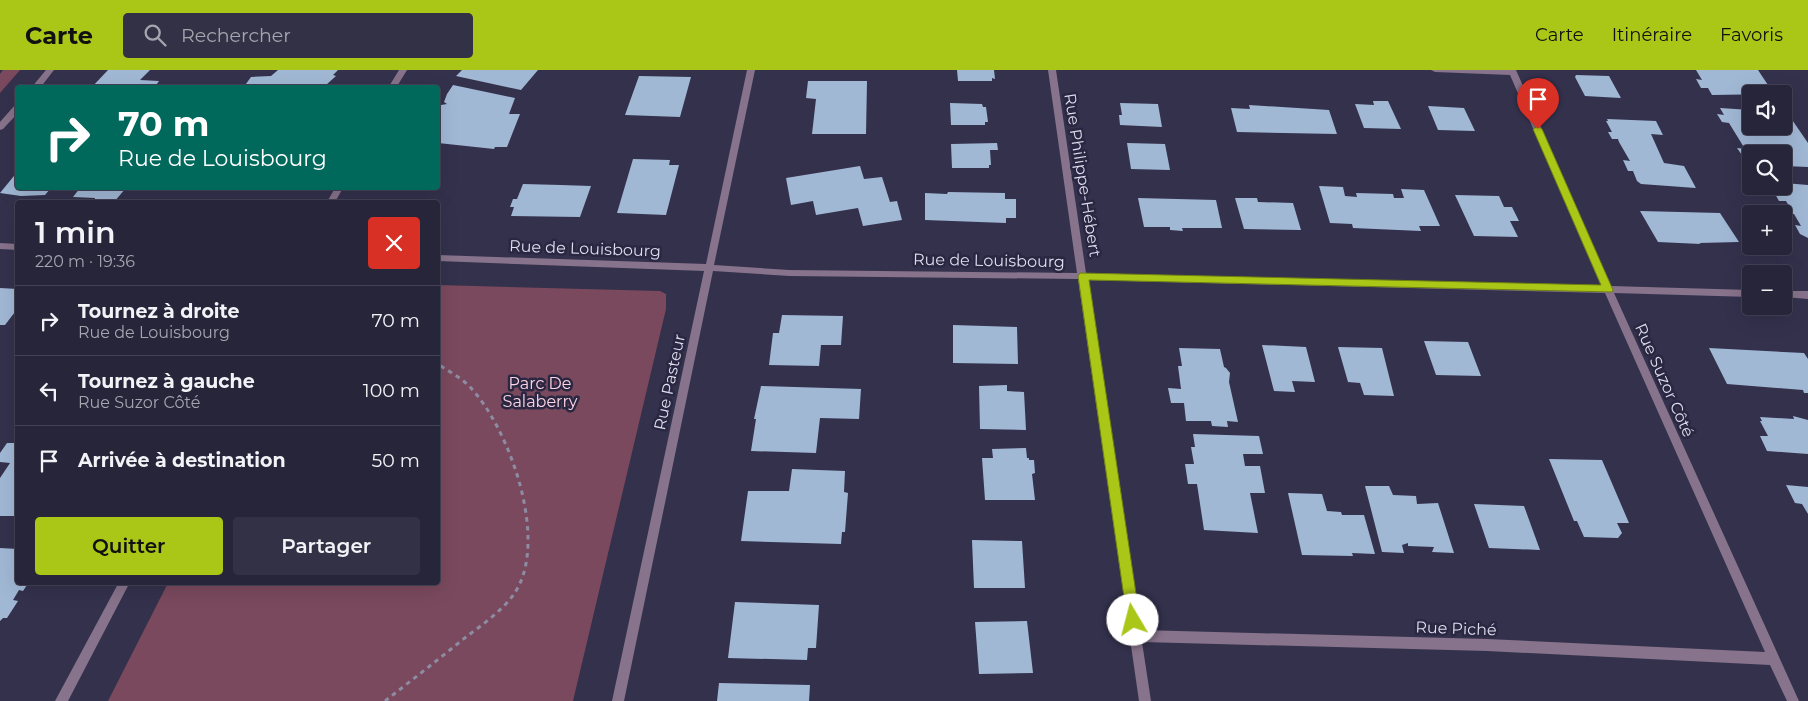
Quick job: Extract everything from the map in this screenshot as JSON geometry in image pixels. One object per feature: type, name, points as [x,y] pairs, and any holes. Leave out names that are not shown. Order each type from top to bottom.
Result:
[{"type":"street","points":[[38,85],[50,70]]},
{"type":"street","points":[[394,85],[403,70]]},
{"type":"street","name":"Rue Pasteur","points":[[618,701],[751,70]]},
{"type":"street","name":"Rue Philippe-Hébert","points":[[1052,70],[1084,276],[1145,701]]},
{"type":"street","points":[[1435,70],[1512,72]]},
{"type":"street","name":"Rue Suzor Côté","points":[[1512,72],[1793,701]]},
{"type":"street","points":[[0,127],[15,110]]},
{"type":"street","points":[[0,246],[15,247]]},
{"type":"street","name":"Rue de Louisbourg","points":[[440,258],[710,268],[789,273],[1084,276],[1742,293]]},
{"type":"street","points":[[1792,294],[1808,295]]},
{"type":"street","points":[[61,701],[123,585]]},
{"type":"street","name":"Rue Piché","points":[[1135,636],[1239,637],[1701,653],[1775,659]]},
{"type":"path","points":[[385,701],[492,616],[515,592],[527,569],[528,540],[524,506],[515,468],[492,419],[480,399],[468,386],[440,365]]},
{"type":"green space","points":[[3,70],[20,70],[0,93],[0,74]]},
{"type":"green space","name":"Parc De Salaberry","points":[[440,285],[660,291],[666,294],[666,309],[573,701],[108,701],[167,585],[440,585]]},
{"type":"building","points":[[108,70],[150,70],[140,80],[159,81],[156,85],[94,85]]},
{"type":"building","points":[[278,70],[338,70],[333,75],[336,76],[326,85],[245,85],[251,77],[271,76]]},
{"type":"building","points":[[462,70],[538,70],[521,90],[456,76]]},
{"type":"building","points":[[957,70],[994,70],[995,79],[992,78],[992,81],[958,81]]},
{"type":"building","points":[[1696,70],[1758,70],[1768,85],[1742,85],[1742,95],[1712,95],[1708,88],[1701,88],[1696,79],[1702,80]]},
{"type":"building","points":[[1576,75],[1609,76],[1621,98],[1585,96],[1575,77]]},
{"type":"building","points":[[639,76],[691,77],[680,117],[625,115]]},
{"type":"building","points":[[808,81],[867,81],[866,134],[812,134],[816,99],[806,98]]},
{"type":"building","points":[[453,85],[515,98],[509,114],[520,114],[507,147],[495,147],[494,149],[440,143],[440,108],[441,105],[447,104],[444,102]]},
{"type":"building","points":[[1373,101],[1388,101],[1401,129],[1364,128],[1355,104],[1374,105]]},
{"type":"building","points":[[950,103],[982,104],[983,107],[986,107],[988,122],[985,122],[985,125],[951,125]]},
{"type":"building","points":[[1120,103],[1158,104],[1162,127],[1120,125],[1119,115],[1122,115]]},
{"type":"building","points":[[1249,105],[1329,110],[1337,134],[1237,132],[1231,108],[1250,109]]},
{"type":"building","points":[[1428,106],[1464,108],[1475,131],[1438,130]]},
{"type":"building","points":[[1720,108],[1742,109],[1742,135],[1792,135],[1792,120],[1808,143],[1808,167],[1792,166],[1792,145],[1743,145],[1729,123],[1722,122],[1717,114],[1724,115]]},
{"type":"building","points":[[1607,119],[1656,121],[1663,135],[1651,134],[1664,163],[1684,166],[1696,188],[1641,184],[1637,181],[1633,171],[1628,171],[1623,160],[1630,161],[1618,139],[1612,139],[1608,132],[1612,132],[1606,121],[1608,121]]},
{"type":"building","points":[[997,143],[998,150],[990,150],[991,165],[989,165],[989,168],[952,168],[951,144]]},
{"type":"building","points":[[1127,143],[1165,144],[1170,170],[1131,169]]},
{"type":"building","points":[[1737,148],[1742,149],[1742,155]]},
{"type":"building","points":[[633,159],[670,160],[669,165],[679,165],[666,215],[617,213]]},
{"type":"building","points":[[860,166],[864,179],[882,177],[890,202],[897,201],[902,220],[863,226],[858,208],[816,215],[813,201],[791,205],[786,178]]},
{"type":"building","points":[[15,175],[15,190],[49,190],[45,195],[21,196],[0,193]]},
{"type":"building","points":[[523,184],[591,186],[580,217],[511,216],[514,207],[510,207],[513,199],[517,199]]},
{"type":"building","points":[[1792,184],[1808,185],[1808,238],[1800,234],[1795,225],[1801,226],[1794,214],[1792,214],[1792,205],[1788,205],[1786,201],[1779,201],[1776,195],[1792,195]]},
{"type":"building","points":[[1319,186],[1343,187],[1345,196],[1357,197],[1356,193],[1393,194],[1394,198],[1404,198],[1401,189],[1424,190],[1440,226],[1419,226],[1421,231],[1353,228],[1352,224],[1330,223]]},
{"type":"building","points":[[78,190],[124,190],[116,200],[73,197]]},
{"type":"building","points":[[948,192],[1005,193],[1005,199],[1016,199],[1016,218],[1006,218],[1006,223],[925,220],[925,193],[947,194]]},
{"type":"building","points":[[1455,195],[1499,196],[1504,207],[1512,207],[1519,221],[1510,221],[1518,237],[1474,236]]},
{"type":"building","points":[[1138,198],[1216,200],[1222,228],[1182,228],[1183,231],[1170,230],[1170,227],[1144,227]]},
{"type":"building","points":[[1235,198],[1257,198],[1258,202],[1293,203],[1301,230],[1244,229]]},
{"type":"building","points":[[1640,211],[1720,213],[1739,242],[1699,243],[1701,244],[1658,242]]},
{"type":"building","points":[[0,288],[15,289],[15,312],[5,325],[0,325]]},
{"type":"building","points":[[782,315],[843,316],[841,345],[821,345],[819,366],[769,365],[773,333],[779,333]]},
{"type":"building","points":[[953,325],[1017,327],[1018,364],[953,363]]},
{"type":"building","points":[[1424,341],[1468,342],[1481,376],[1436,375]]},
{"type":"building","points":[[1262,345],[1306,347],[1315,382],[1292,381],[1295,392],[1274,391]]},
{"type":"building","points":[[1338,347],[1382,348],[1394,396],[1364,395],[1360,383],[1348,382]]},
{"type":"building","points":[[1179,348],[1220,349],[1224,367],[1230,373],[1229,382],[1238,422],[1227,421],[1228,427],[1212,426],[1211,421],[1186,421],[1184,403],[1171,403],[1168,388],[1181,389],[1178,366],[1182,366]]},
{"type":"building","points":[[1709,348],[1804,353],[1808,359],[1808,393],[1804,393],[1803,390],[1727,384]]},
{"type":"building","points":[[1007,385],[1007,391],[1024,392],[1026,430],[980,429],[979,386]]},
{"type":"building","points":[[761,386],[861,389],[859,419],[820,418],[816,453],[751,451],[756,419],[754,419]]},
{"type":"building","points":[[1793,416],[1808,420],[1808,454],[1767,451],[1760,436],[1768,436],[1760,421],[1762,421],[1760,417],[1794,419]]},
{"type":"building","points":[[1193,434],[1259,436],[1263,454],[1243,454],[1245,466],[1260,466],[1265,493],[1250,493],[1258,533],[1204,530],[1197,484],[1188,484],[1185,464],[1194,464],[1191,447],[1195,447]]},
{"type":"building","points":[[7,443],[15,443],[15,516],[0,516],[0,478],[10,463],[0,462],[0,453]]},
{"type":"building","points":[[1026,448],[1027,458],[1034,460],[1035,473],[1032,474],[1035,500],[985,500],[982,458],[993,458],[992,449]]},
{"type":"building","points":[[1549,459],[1602,460],[1629,523],[1617,523],[1622,533],[1618,538],[1584,537],[1577,521],[1574,521]]},
{"type":"building","points":[[792,469],[845,471],[844,492],[848,493],[845,532],[842,532],[841,544],[741,541],[748,491],[789,491]]},
{"type":"building","points":[[1786,485],[1808,487],[1808,514],[1802,504],[1795,503]]},
{"type":"building","points":[[1365,486],[1389,486],[1393,495],[1416,496],[1417,504],[1438,503],[1454,553],[1432,552],[1434,547],[1408,546],[1408,543],[1402,545],[1404,553],[1382,552]]},
{"type":"building","points":[[1288,493],[1322,494],[1327,511],[1341,512],[1342,515],[1364,515],[1375,554],[1352,553],[1353,556],[1302,555]]},
{"type":"building","points":[[1474,504],[1524,506],[1540,550],[1489,548]]},
{"type":"building","points":[[972,540],[1022,541],[1025,588],[974,588]]},
{"type":"building","points":[[0,548],[15,549],[15,585],[27,585],[23,591],[19,590],[13,600],[18,601],[7,618],[3,618],[0,621]]},
{"type":"building","points":[[735,602],[819,605],[816,648],[808,648],[807,660],[728,658]]},
{"type":"building","points":[[1027,621],[1033,673],[979,674],[975,622]]},
{"type":"building","points":[[719,683],[810,685],[809,701],[717,701]]},
{"type":"route","points":[[1133,620],[1084,276],[1608,290],[1538,129]]}]
